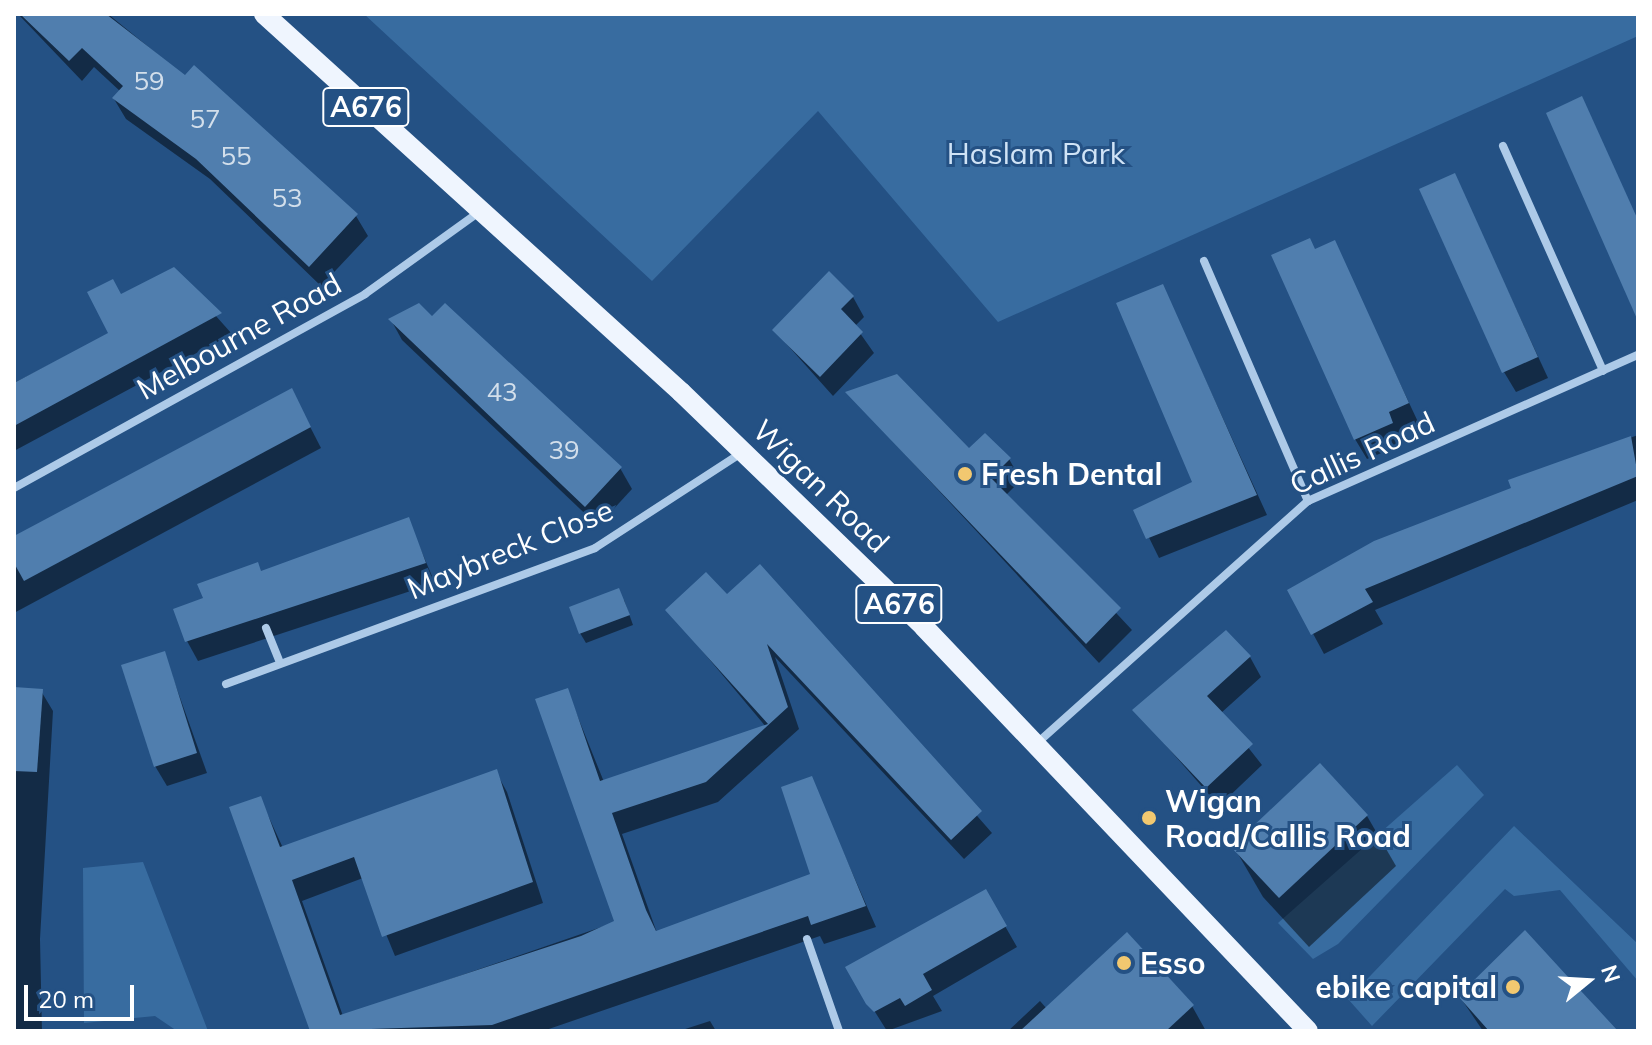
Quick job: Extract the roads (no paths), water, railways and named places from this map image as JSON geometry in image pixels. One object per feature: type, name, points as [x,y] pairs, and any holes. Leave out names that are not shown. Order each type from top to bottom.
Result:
[{"type":"main road","name":"Wigan Road","points":[[264,14],[743,452],[1035,745],[1308,1031]]},
{"type":"street","points":[[1503,146],[1603,371]]},
{"type":"street","name":"Melbourne Road","points":[[14,488],[365,294],[479,212]]},
{"type":"street","points":[[1204,261],[1308,501]]},
{"type":"street","name":"Callis Road","points":[[1035,745],[1308,501],[1638,355]]},
{"type":"street","name":"Maybreck Close","points":[[226,684],[595,548],[743,452]]},
{"type":"street","points":[[266,628],[280,663]]},
{"type":"street","points":[[807,939],[839,1031]]},
{"type":"place","name":"Fresh Dental","points":[[965,474]]},
{"type":"place","name":"Wigan Road/Callis Road","points":[[1149,818]]},
{"type":"place","name":"Esso","points":[[1124,963]]},
{"type":"place","name":"ebike capital","points":[[1513,987]]},
{"type":"park label","name":"Haslam Park","points":[[1036,153]]}]
